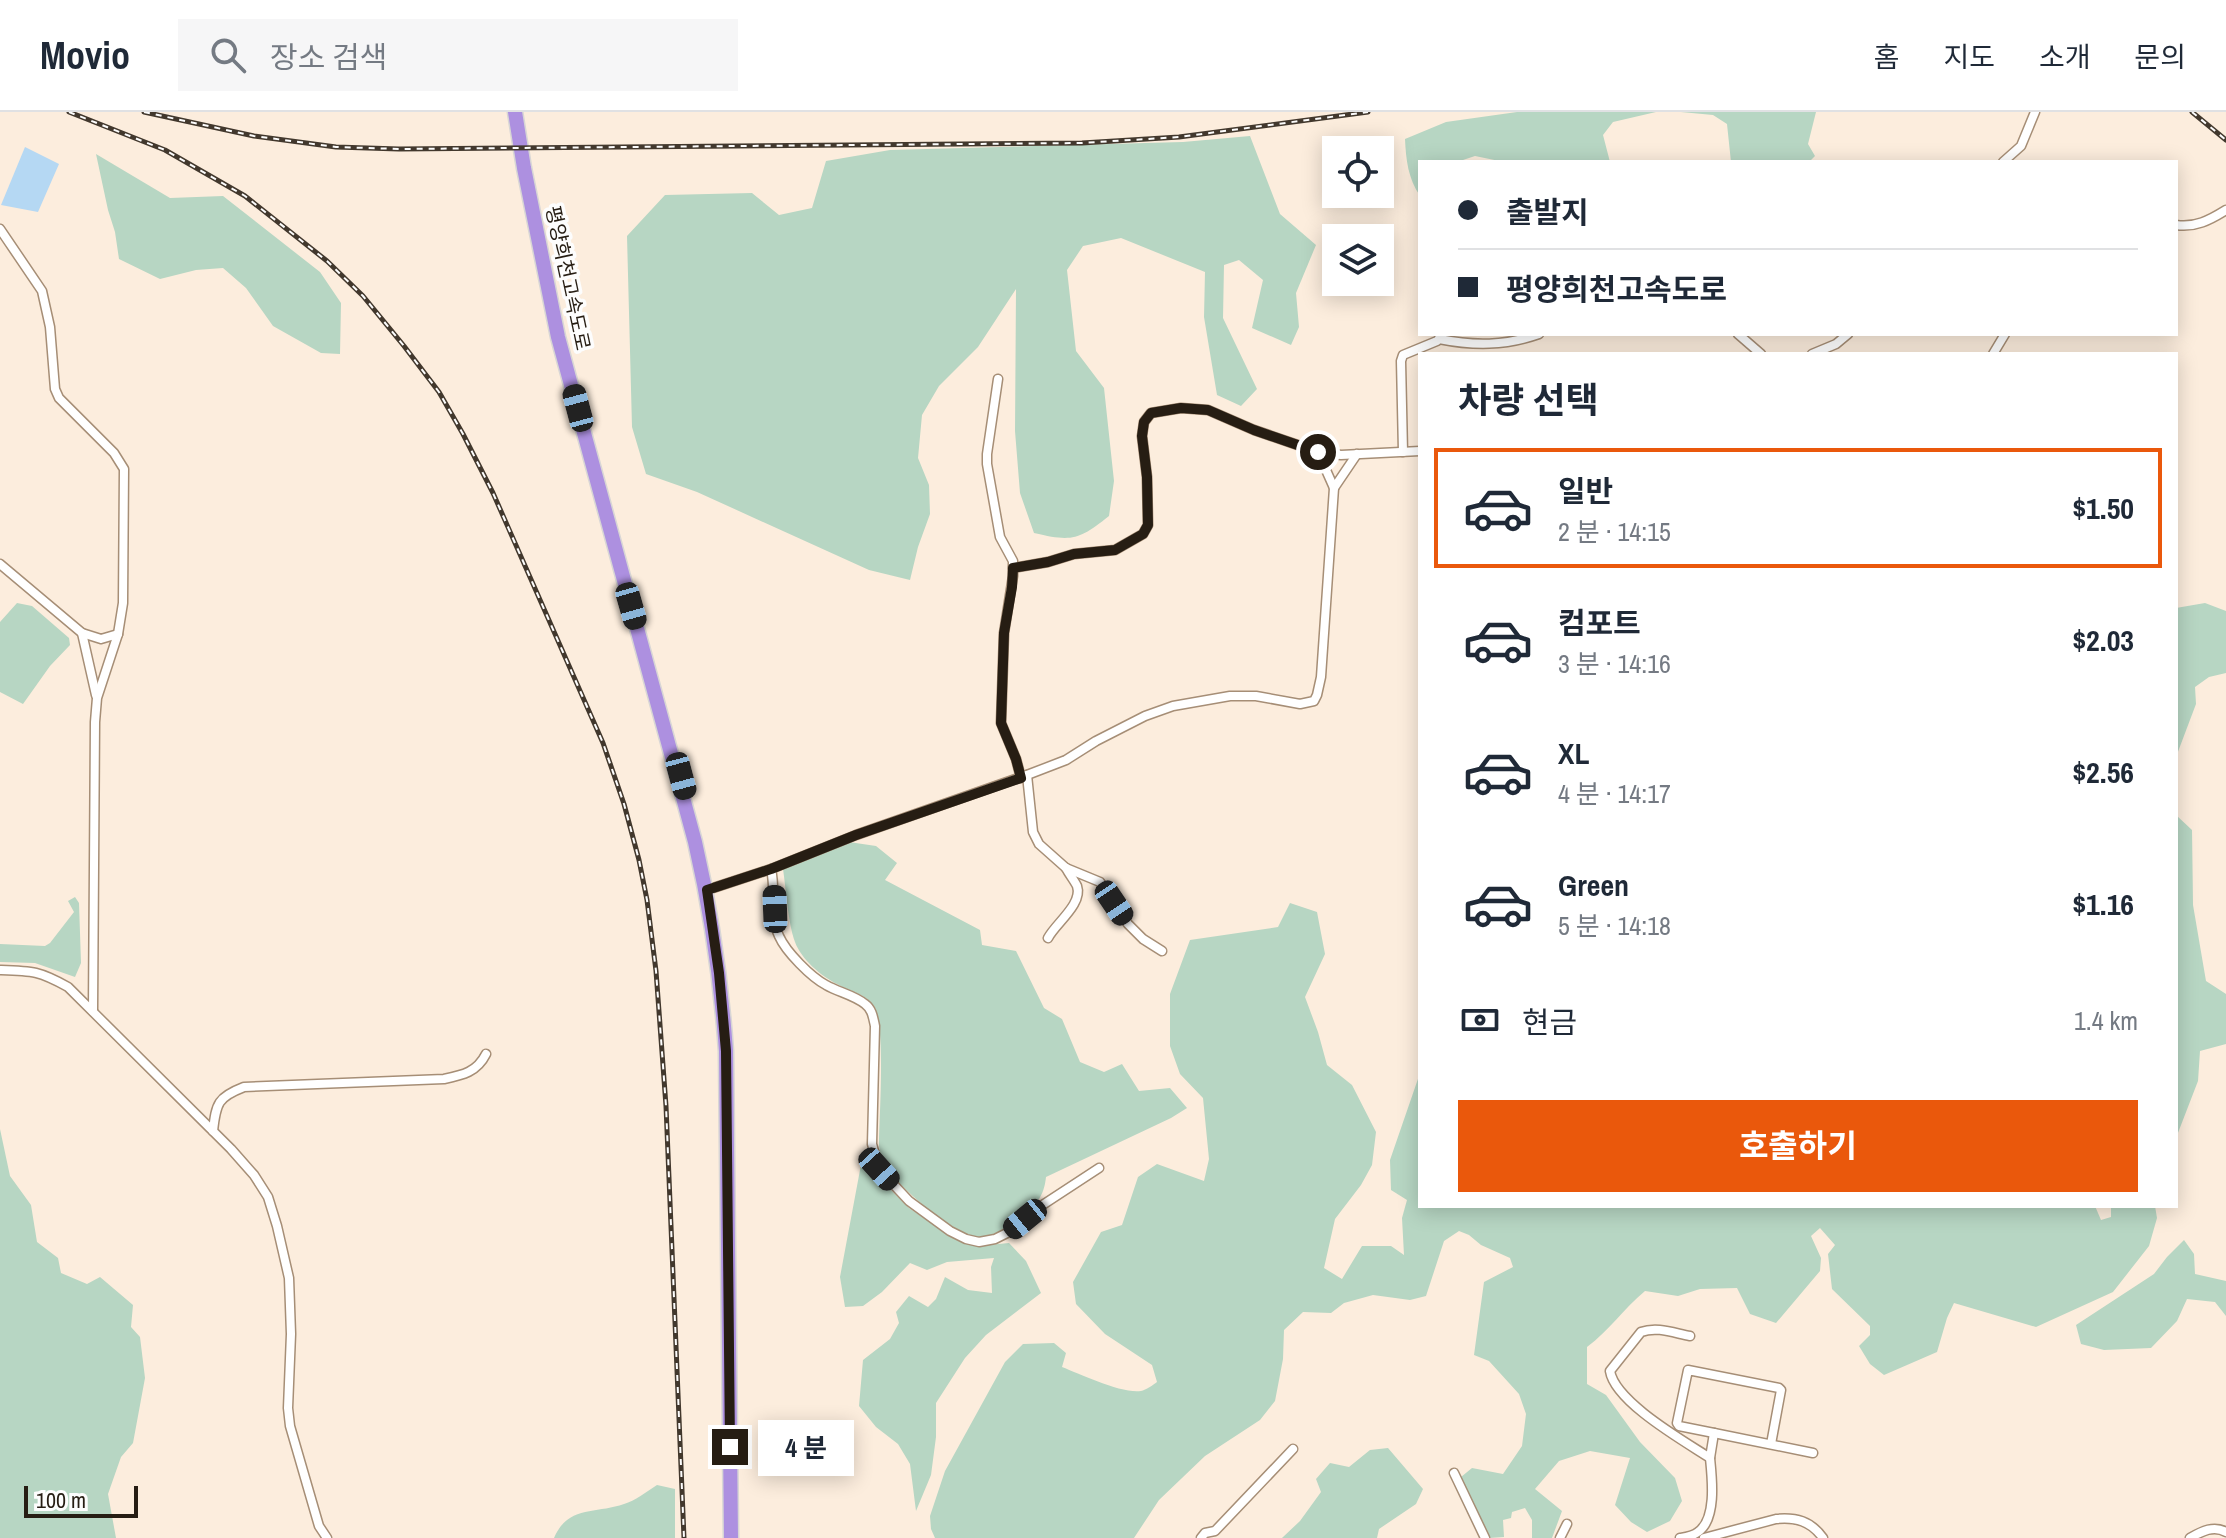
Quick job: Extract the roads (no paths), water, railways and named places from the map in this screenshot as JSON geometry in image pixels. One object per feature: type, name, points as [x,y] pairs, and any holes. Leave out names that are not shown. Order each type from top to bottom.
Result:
[{"type":"highway","name":"평양희천고속도로","points":[[518,112],[524,168],[558,337],[709,890],[726,1051],[733,1538]]},
{"type":"street","points":[[2005,160],[2021,146],[2035,112]]},
{"type":"street","points":[[2178,225],[2209,221],[2226,210]]},
{"type":"street","points":[[0,229],[42,291],[50,327],[55,389],[59,398],[114,453],[124,469],[123,603],[118,634],[97,698],[93,1011]]},
{"type":"street","points":[[1403,452],[1403,355],[1441,336],[1461,344],[1503,344],[1532,336]]},
{"type":"street","points":[[1740,336],[1759,352]]},
{"type":"street","points":[[1817,352],[1846,336]]},
{"type":"street","points":[[998,379],[987,464],[1000,537],[1013,561],[1004,633],[1001,723],[1024,776],[1033,832],[1039,844],[1066,868],[1100,882],[1128,924],[1143,939],[1162,951]]},
{"type":"street","points":[[1013,568],[1074,554],[1115,550],[1143,534],[1148,525],[1142,436],[1144,422],[1151,413],[1181,408],[1208,410],[1318,452],[1418,451]]},
{"type":"street","points":[[709,890],[1066,760],[1145,716],[1173,706],[1230,696],[1256,696],[1300,704],[1314,701],[1321,677],[1334,488],[1318,452]]},
{"type":"street","points":[[1334,488],[1357,454]]},
{"type":"street","points":[[0,564],[82,633],[101,639],[118,634]]},
{"type":"street","points":[[82,633],[97,698]]},
{"type":"street","points":[[1048,938],[1076,902],[1076,886],[1066,868]]},
{"type":"street","points":[[771,869],[779,937],[815,978],[864,1002],[872,1011],[875,1026],[872,1144],[879,1169],[909,1201],[950,1231],[979,1242],[1009,1232],[1041,1206],[1099,1168]]},
{"type":"street","points":[[0,970],[29,970],[45,974],[68,987],[213,1131],[254,1175],[268,1197],[289,1278],[290,1426],[319,1526],[327,1538]]},
{"type":"street","points":[[213,1131],[220,1099],[244,1087],[444,1079],[473,1071],[486,1054]]},
{"type":"street","points":[[1690,1336],[1661,1330],[1641,1332],[1612,1366],[1610,1376],[1640,1412],[1710,1458]]},
{"type":"street","points":[[1771,1444],[1779,1388],[1688,1370],[1677,1423],[1679,1426],[1813,1453]]},
{"type":"street","points":[[1680,1538],[1698,1532],[1710,1515],[1710,1458],[1714,1433]]},
{"type":"street","points":[[1201,1538],[1205,1533],[1215,1531],[1293,1449]]},
{"type":"street","points":[[1454,1473],[1485,1538]]},
{"type":"street","points":[[1704,1538],[1788,1518],[1813,1526],[1823,1538]]},
{"type":"street","points":[[1560,1538],[1567,1524]]},
{"type":"street","points":[[2190,1538],[2212,1528],[2226,1532]]},
{"type":"water","points":[[25,147],[59,164],[38,212],[1,205]]},
{"type":"railway","points":[[69,112],[165,150],[245,196],[327,261],[363,296],[439,392],[463,434],[493,493],[603,743],[639,860],[656,971],[666,1106],[684,1538]]},
{"type":"railway","points":[[144,112],[254,136],[336,147],[399,149],[1082,143],[1179,137],[1368,112]]},
{"type":"railway","points":[[2192,112],[2226,140]]}]
